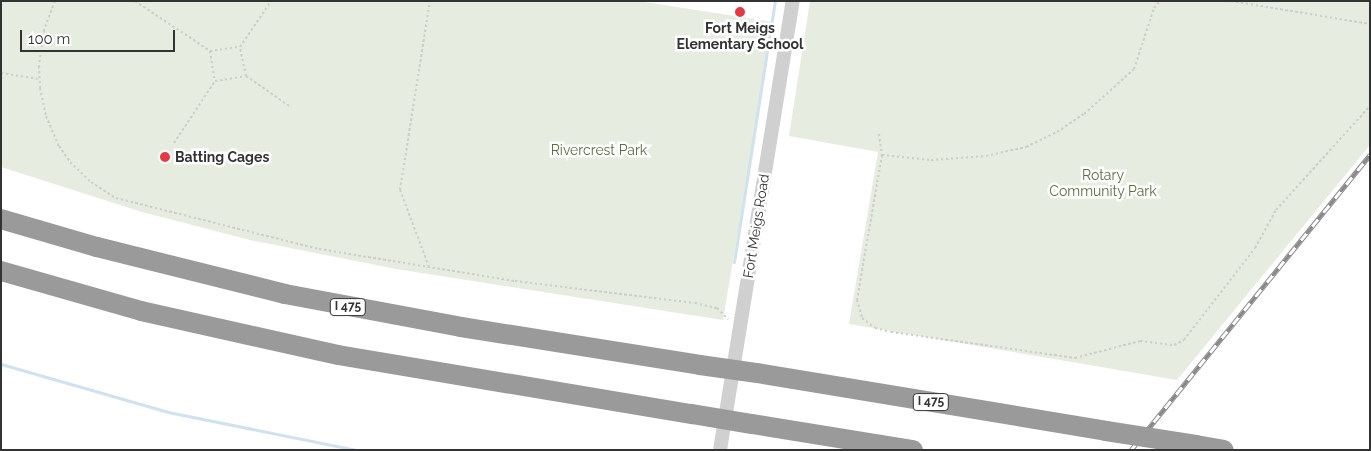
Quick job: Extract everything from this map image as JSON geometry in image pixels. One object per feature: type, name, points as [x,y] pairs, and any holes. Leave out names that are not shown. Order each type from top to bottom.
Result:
[{"type":"highway","name":"I 475","points":[[1,220],[168,266],[304,298],[461,327],[700,364],[1224,450]]},
{"type":"highway","points":[[1,271],[141,310],[328,353],[913,450]]},
{"type":"street","name":"Fort Meigs Road","points":[[720,450],[793,1]]},
{"type":"path","points":[[55,1],[44,30],[39,79],[45,110],[59,146],[86,178],[116,198],[319,249],[429,267],[708,305],[722,311],[730,323]]},
{"type":"path","points":[[135,1],[210,51],[240,47]]},
{"type":"path","points":[[272,1],[240,47],[246,76],[290,107]]},
{"type":"path","points":[[429,267],[400,190],[430,1]]},
{"type":"path","points":[[882,155],[931,160],[986,156],[1026,147],[1057,132],[1084,114],[1134,69],[1154,8],[1160,1]]},
{"type":"path","points":[[1190,1],[1210,1]]},
{"type":"path","points":[[1231,1],[1370,24]]},
{"type":"path","points":[[174,142],[215,81],[210,51]]},
{"type":"path","points":[[1,73],[39,79]]},
{"type":"path","points":[[215,81],[246,76]]},
{"type":"path","points":[[879,134],[882,155],[858,292],[858,306],[862,318],[875,328],[891,332],[1075,358],[1140,341],[1174,345],[1184,340],[1255,248],[1276,210],[1370,106]]},
{"type":"green space","name":"Rivercrest Park","points":[[1,1],[638,1],[773,22],[723,320],[396,269],[250,240],[142,212],[1,167]]},
{"type":"green space","name":"Rotary Community Park","points":[[810,1],[1370,1],[1370,145],[1177,380],[849,324],[878,152],[789,136]]},
{"type":"waterway","points":[[734,262],[775,1]]},
{"type":"waterway","points":[[1,364],[168,412],[356,450]]},
{"type":"railway","points":[[1131,450],[1370,155]]},
{"type":"place","name":"Fort Meigs Elementary School","points":[[740,12]]},
{"type":"place","name":"Batting Cages","points":[[165,157]]}]
